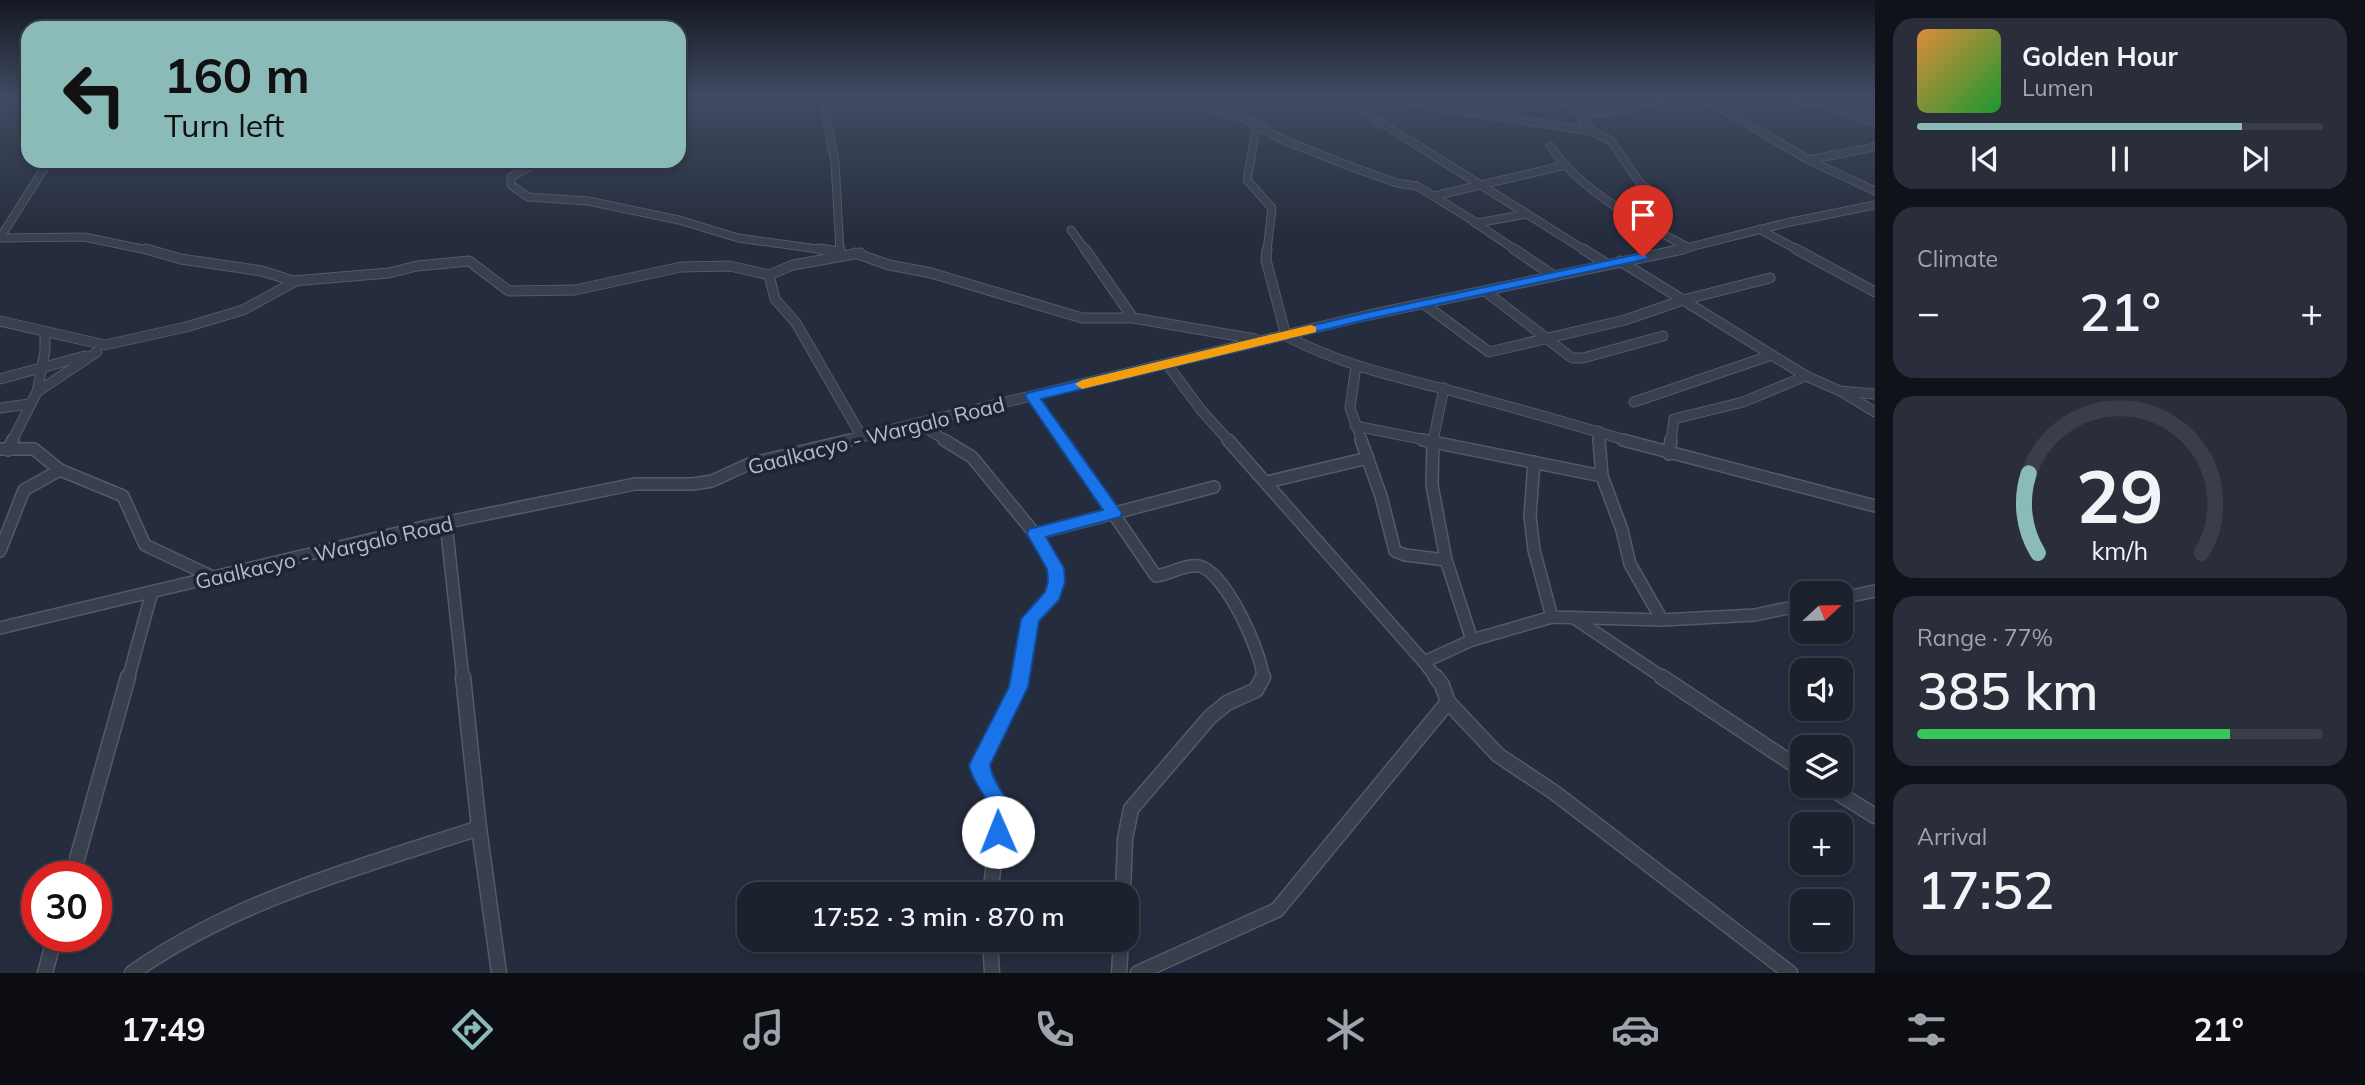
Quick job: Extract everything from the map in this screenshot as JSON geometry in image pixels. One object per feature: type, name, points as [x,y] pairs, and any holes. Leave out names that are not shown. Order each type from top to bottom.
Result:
[{"type":"street","points":[[831,142],[835,162],[840,252]]},
{"type":"street","points":[[1253,142],[1252,159],[1245,176],[1247,183],[1272,208],[1266,260],[1286,336],[1316,352],[1356,366],[1598,431],[1669,454],[1875,506]]},
{"type":"street","points":[[1291,142],[1391,181],[1417,186],[1554,276]]},
{"type":"street","points":[[1412,142],[1607,264]]},
{"type":"street","points":[[1612,142],[1640,183],[1663,201],[1662,206],[1632,215]]},
{"type":"street","points":[[1779,142],[1809,160],[1875,191]]},
{"type":"street","points":[[1550,146],[1598,195],[1689,248]]},
{"type":"street","points":[[1809,160],[1875,147]]},
{"type":"street","points":[[1434,196],[1566,165]]},
{"type":"street","points":[[0,238],[45,168]]},
{"type":"street","points":[[527,168],[511,177],[511,185],[528,197],[588,201],[643,211],[738,238],[860,253],[889,265],[931,273],[1060,313],[1082,317],[1133,318],[1265,340]]},
{"type":"street","name":"Gaalkacyo - Wargalo Road","points":[[0,628],[446,523],[635,484],[693,484],[712,481],[749,464],[1265,340],[1875,205]]},
{"type":"street","points":[[1471,221],[1481,224],[1527,214]]},
{"type":"street","points":[[1759,229],[1875,292]]},
{"type":"street","points":[[1071,230],[1133,318]]},
{"type":"street","points":[[0,238],[84,237],[138,247],[181,259],[262,271],[296,281],[389,273],[417,266],[469,261],[509,291],[575,290],[681,267],[730,266],[769,275],[793,265],[860,253]]},
{"type":"street","points":[[1620,261],[1806,376],[1840,391],[1875,412]]},
{"type":"street","points":[[769,275],[775,299],[796,323],[862,437]]},
{"type":"street","points":[[1424,304],[1485,351],[1625,320],[1683,300],[1770,278]]},
{"type":"street","points":[[0,380],[243,310],[296,281]]},
{"type":"street","points":[[1485,291],[1572,358],[1583,358],[1664,336]]},
{"type":"street","points":[[0,321],[101,349]]},
{"type":"street","points":[[37,392],[45,351],[45,333]]},
{"type":"street","points":[[101,349],[37,392],[4,449],[34,449],[60,470],[123,496],[145,544],[213,577]]},
{"type":"street","points":[[1634,402],[1772,355]]},
{"type":"street","points":[[1167,364],[1201,410],[1424,662],[1442,685],[1448,702],[1498,755],[1555,793],[1790,973]]},
{"type":"street","points":[[1356,366],[1350,408],[1381,496],[1391,543],[1395,551],[1405,555],[1446,561]]},
{"type":"street","points":[[1669,454],[1674,419],[1743,402],[1806,376]]},
{"type":"street","points":[[1444,388],[1433,431],[1432,485],[1446,561],[1472,640]]},
{"type":"street","points":[[1840,391],[1875,394]]},
{"type":"street","points":[[1032,396],[1156,576],[1196,566],[1205,568],[1216,578],[1254,642],[1264,667],[1263,682],[1256,690],[1223,705],[1210,717],[1131,809],[1125,839],[1123,882]]},
{"type":"street","points":[[0,408],[29,404]]},
{"type":"street","points":[[919,424],[972,457],[1035,534],[1056,568],[1052,595],[1030,619],[1019,687],[980,765],[982,777],[998,799],[1001,811],[992,882]]},
{"type":"street","points":[[1355,426],[1602,476]]},
{"type":"street","points":[[1598,431],[1602,476],[1630,564],[1662,621]]},
{"type":"street","points":[[1267,482],[1368,458]]},
{"type":"street","points":[[1534,462],[1531,527],[1534,550],[1552,617]]},
{"type":"street","points":[[0,551],[24,490],[60,470]]},
{"type":"street","points":[[1035,534],[1214,487]]},
{"type":"street","points":[[446,523],[499,973]]},
{"type":"street","points":[[1853,596],[1875,591]]},
{"type":"street","points":[[76,861],[152,592]]},
{"type":"street","points":[[1424,662],[1472,640],[1552,617],[1662,621],[1755,615],[1790,608]]},
{"type":"street","points":[[1574,618],[1790,762]]},
{"type":"street","points":[[1138,973],[1277,910],[1448,702]]},
{"type":"street","points":[[1847,798],[1875,816]]},
{"type":"street","points":[[132,973],[166,948],[284,892],[338,872],[480,828]]},
{"type":"street","points":[[45,973],[51,952]]},
{"type":"street","points":[[991,952],[992,973]]},
{"type":"street","points":[[1119,973],[1120,952]]},
{"type":"slow traffic","points":[[1082,384],[1311,329]]},
{"type":"route","points":[[998,832],[1001,811],[998,799],[982,777],[980,765],[1019,687],[1030,619],[1052,595],[1056,582],[1056,568],[1035,534],[1114,513],[1032,396],[1369,316],[1643,257]]}]
